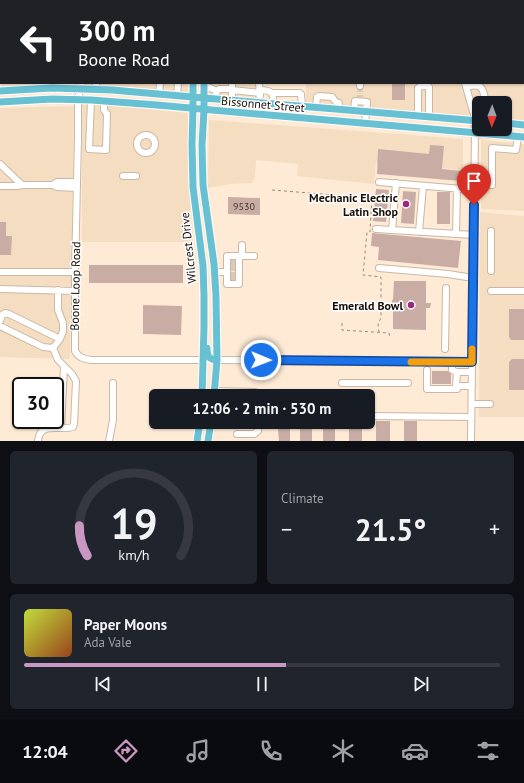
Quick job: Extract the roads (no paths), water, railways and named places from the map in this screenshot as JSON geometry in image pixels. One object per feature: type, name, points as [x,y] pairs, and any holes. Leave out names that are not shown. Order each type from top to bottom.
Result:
[{"type":"main road","name":"Wilcrest Drive","points":[[193,84],[193,186],[203,266],[204,295],[202,389]]},
{"type":"main road","name":"Bissonnet Street","points":[[0,91],[80,85],[177,96],[472,120]]},
{"type":"main road","name":"Wilcrest Drive","points":[[204,85],[202,145],[203,185],[211,242],[216,296],[217,360],[214,389]]},
{"type":"main road","name":"Bissonnet Street","points":[[0,102],[52,99],[91,100],[472,133]]},
{"type":"main road","points":[[308,119],[309,107]]},
{"type":"main road","points":[[512,124],[524,125]]},
{"type":"main road","name":"Bissonnet Street","points":[[510,136],[521,137]]},
{"type":"main road","points":[[193,186],[203,185]]},
{"type":"main road","points":[[199,237],[211,242]]},
{"type":"main road","points":[[204,295],[216,296]]},
{"type":"main road","points":[[204,328],[206,332],[207,354],[210,359],[217,360]]},
{"type":"main road","points":[[197,441],[199,429]]},
{"type":"main road","points":[[208,441],[210,429]]},
{"type":"street","points":[[159,94],[160,84]]},
{"type":"street","points":[[177,96],[178,84]]},
{"type":"street","points":[[232,84],[232,100]]},
{"type":"street","points":[[257,114],[259,84]]},
{"type":"street","points":[[472,108],[466,85],[475,84],[481,87],[485,96]]},
{"type":"street","name":"Boone Loop Road","points":[[80,85],[78,100],[75,272],[75,348],[77,354],[81,358],[91,360],[203,360]]},
{"type":"street","points":[[204,85],[217,91],[219,89],[229,89],[259,92],[267,90],[272,93],[300,93],[309,107],[319,96],[332,97],[333,100],[339,103],[339,109]]},
{"type":"street","points":[[418,116],[418,88],[421,86],[427,86],[429,88],[429,116]]},
{"type":"street","points":[[216,99],[217,91]]},
{"type":"street","points":[[272,93],[274,96],[273,104]]},
{"type":"street","points":[[354,110],[355,101],[360,99],[367,102],[365,124]]},
{"type":"street","points":[[91,100],[89,149],[106,150],[107,114],[104,110],[104,101]]},
{"type":"street","points":[[90,109],[104,110]]},
{"type":"street","points":[[471,441],[475,136]]},
{"type":"street","points":[[379,182],[457,189],[492,185],[492,148],[516,150],[521,137]]},
{"type":"street","points":[[0,164],[22,185]]},
{"type":"street","points":[[123,176],[136,176]]},
{"type":"street","points":[[0,186],[53,185],[57,182],[77,185]]},
{"type":"street","points":[[392,230],[396,183]]},
{"type":"street","points":[[419,232],[423,186]]},
{"type":"street","points":[[456,234],[457,189]]},
{"type":"street","points":[[376,229],[474,235]]},
{"type":"street","points":[[491,231],[491,271]]},
{"type":"street","points":[[234,268],[242,245]]},
{"type":"street","points":[[214,272],[234,268],[254,256]]},
{"type":"street","points":[[379,268],[448,274],[473,278]]},
{"type":"street","points":[[0,272],[75,272]]},
{"type":"street","points":[[445,349],[446,288]]},
{"type":"street","points":[[0,289],[75,291]]},
{"type":"street","points":[[53,348],[60,340],[63,331],[63,323],[58,310],[58,290]]},
{"type":"street","points":[[491,290],[524,291]]},
{"type":"street","points":[[0,321],[2,315],[5,313],[9,314],[60,340]]},
{"type":"street","points":[[0,326],[43,347],[53,348]]},
{"type":"street","points":[[53,348],[58,360],[72,374],[76,381],[74,424],[73,427],[64,428]]},
{"type":"street","points":[[217,360],[472,362]]},
{"type":"street","points":[[452,362],[452,370],[456,372],[472,372]]},
{"type":"street","points":[[64,367],[64,377]]},
{"type":"street","points":[[427,370],[427,389],[457,389],[456,372]]},
{"type":"street","points":[[109,441],[113,420],[113,383]]},
{"type":"street","points":[[342,384],[408,383]]},
{"type":"street","points":[[456,386],[472,386]]},
{"type":"street","points":[[472,404],[490,404]]},
{"type":"street","points":[[375,416],[471,417]]},
{"type":"street","points":[[38,441],[38,435],[46,429]]},
{"type":"street","points":[[237,434],[254,434],[258,431],[258,429]]},
{"type":"tunnel","points":[[360,86],[360,97]]},
{"type":"tunnel","points":[[231,263],[236,263]]},
{"type":"tunnel","points":[[231,268],[236,268]]},
{"type":"tunnel","points":[[231,275],[236,275]]},
{"type":"tunnel","points":[[231,279],[236,279]]},
{"type":"place","name":"Mechanic Electric Latin Shop","points":[[406,204]]},
{"type":"place","name":"Emerald Bowl","points":[[411,305]]}]
